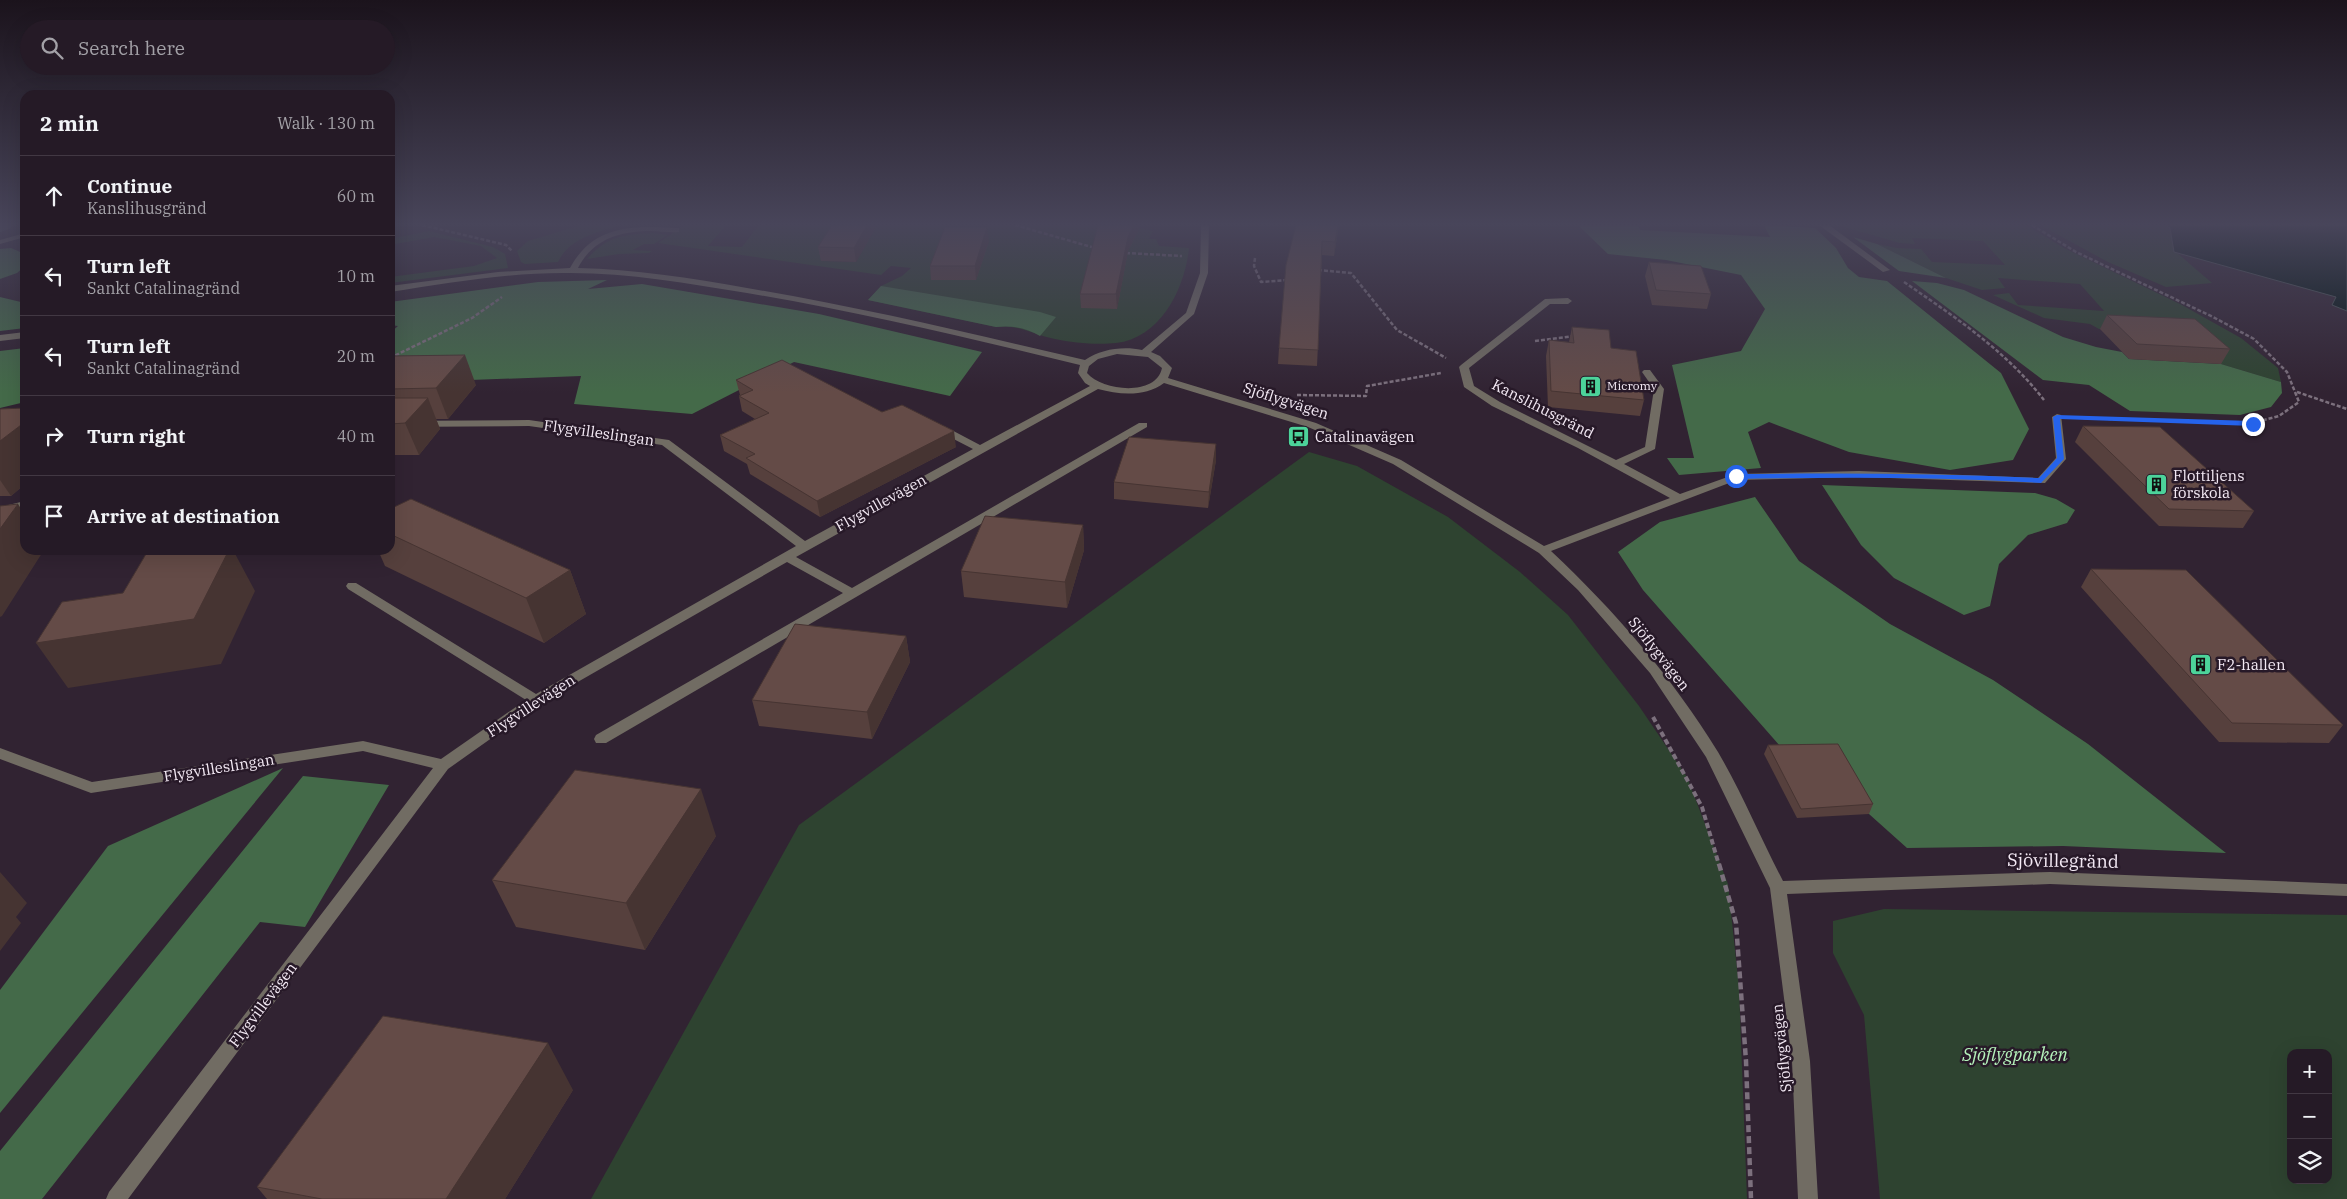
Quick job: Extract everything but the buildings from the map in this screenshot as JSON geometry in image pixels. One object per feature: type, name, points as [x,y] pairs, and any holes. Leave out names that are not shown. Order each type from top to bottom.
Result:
[{"type":"street","points":[[395,288],[455,281]]},
{"type":"street","points":[[687,281],[797,298],[877,314],[1086,363]]},
{"type":"street","points":[[1144,353],[1190,314],[1201,281]]},
{"type":"street","points":[[1464,367],[1548,301],[1568,301]]},
{"type":"street","points":[[0,338],[20,336]]},
{"type":"street","points":[[1117,351],[1144,353],[1163,362],[1167,368],[1163,380],[1145,389],[1133,391],[1107,390],[1095,387],[1082,376],[1082,370],[1092,358],[1117,351]]},
{"type":"street","name":"Kanslihusgränd","points":[[1464,367],[1469,388],[1496,404],[1680,499]]},
{"type":"street","points":[[1615,464],[1650,449],[1659,389],[1647,372]]},
{"type":"street","name":"Sjöflygvägen","points":[[1163,380],[1312,425],[1397,462],[1543,550],[1582,586],[1655,670],[1712,755],[1778,888],[1801,1060],[1808,1199]]},
{"type":"street","name":"Flygvillevägen","points":[[116,1199],[443,765],[536,700],[803,546],[1095,387]]},
{"type":"street","points":[[1543,550],[1736,476],[1859,474],[1951,476],[2041,481],[2061,459],[2057,417]]},
{"type":"street","points":[[927,421],[980,450]]},
{"type":"street","name":"Flygvilleslingan","points":[[395,424],[529,423],[666,442],[803,546]]},
{"type":"street","points":[[600,739],[1143,425]]},
{"type":"street","points":[[0,511],[20,505]]},
{"type":"street","points":[[786,556],[852,593]]},
{"type":"street","points":[[352,586],[536,700]]},
{"type":"street","name":"Flygvilleslingan","points":[[0,753],[91,788],[363,746],[443,765]]},
{"type":"street","name":"Sjövillegränd","points":[[1778,888],[2050,878],[2347,890]]},
{"type":"path","points":[[1261,281],[1285,281]]},
{"type":"path","points":[[1358,281],[1397,330],[1430,351],[1464,367]]},
{"type":"path","points":[[1902,281],[1970,328],[2024,374],[2057,417],[2253,424],[2279,416],[2299,402],[2297,392],[2287,372],[2254,339],[2214,317],[2137,281]]},
{"type":"path","points":[[395,356],[472,318],[503,296]]},
{"type":"path","points":[[1530,342],[1570,336],[1580,338]]},
{"type":"path","points":[[1296,395],[1366,396],[1368,386],[1427,377],[1464,367]]},
{"type":"path","points":[[2297,392],[2347,409]]},
{"type":"path","points":[[1648,708],[1702,807],[1736,923],[1746,1061],[1751,1199]]},
{"type":"green space","points":[[605,281],[588,289],[642,284],[819,314],[982,352],[950,396],[794,362],[692,414],[574,404],[581,376],[395,383],[395,329],[398,326],[395,326],[395,301],[538,282]]},
{"type":"green space","points":[[892,281],[1181,281],[1168,309],[1146,332],[1132,339],[1116,343],[1094,344],[1077,343],[1047,337],[1019,328],[996,327],[868,300],[881,286]]},
{"type":"green space","points":[[1745,281],[1887,281],[2001,373],[2029,429],[2013,460],[1950,470],[1849,452],[1769,422],[1748,432],[1761,468],[1679,475],[1667,458],[1694,458],[1672,365],[1741,351],[1765,309]]},
{"type":"green space","points":[[1912,281],[1937,283],[1964,290],[2063,337],[2096,347],[2122,352],[2129,359],[2221,364],[2281,382],[2282,393],[2271,407],[2240,415],[2130,411],[2089,385],[2043,380]]},
{"type":"green space","points":[[1955,281],[2000,281],[2005,288],[1982,290]]},
{"type":"green space","points":[[2038,281],[2132,281],[2182,305],[2241,338],[2278,368],[2281,382],[2221,364],[2187,334],[2099,329],[2090,324],[2044,318],[1993,295],[2009,293],[2018,305],[2104,311],[2080,284]]},
{"type":"green space","points":[[2152,281],[2210,281],[2212,283],[2166,287]]},
{"type":"green space","points":[[2279,281],[2347,281],[2347,311],[2332,305],[2336,297]]},
{"type":"green space","points":[[881,286],[1040,312],[1056,317],[1040,336],[1019,328],[1008,326],[996,327],[868,300]]},
{"type":"green space","points":[[0,297],[20,302],[20,329],[0,331]]},
{"type":"green space","points":[[20,349],[20,403],[0,408],[0,351]]},
{"type":"green space","points":[[1309,452],[1357,466],[1448,517],[1520,572],[1568,615],[1639,706],[1687,777],[1728,884],[1739,988],[1747,1199],[591,1199],[799,825]]},
{"type":"green space","points":[[1822,485],[2035,493],[2056,499],[2075,510],[2067,523],[2028,535],[1999,564],[1990,606],[1964,615],[1894,578],[1861,545]]},
{"type":"green space","points":[[1755,497],[1799,561],[1890,624],[1993,680],[2088,744],[2226,853],[2063,846],[1907,848],[1869,814],[1833,754],[1787,754],[1643,590],[1618,552],[1660,522]]},
{"type":"green space","points":[[283,768],[0,1113],[0,990],[108,846]]},
{"type":"green space","points":[[303,776],[389,785],[305,927],[260,922],[42,1199],[0,1199],[0,1151]]},
{"type":"green space","name":"Sjöflygparken","points":[[1884,909],[2347,915],[2347,1199],[1880,1199],[1864,1015],[1833,953],[1833,921]]},
{"type":"shaded area","points":[[2278,281],[2347,281],[2347,311],[2332,305],[2336,297]]},
{"type":"place","name":"Micromy","points":[[1591,386]]},
{"type":"place","name":"Catalinavägen","points":[[1299,437]]},
{"type":"place","name":"Flottiljens förskola","points":[[2157,485]]},
{"type":"place","name":"F2-hallen","points":[[2201,665]]},
{"type":"route","points":[[1736,476],[1859,474],[1951,476],[2041,481],[2061,459],[2057,417],[2207,424],[2253,424]]}]
